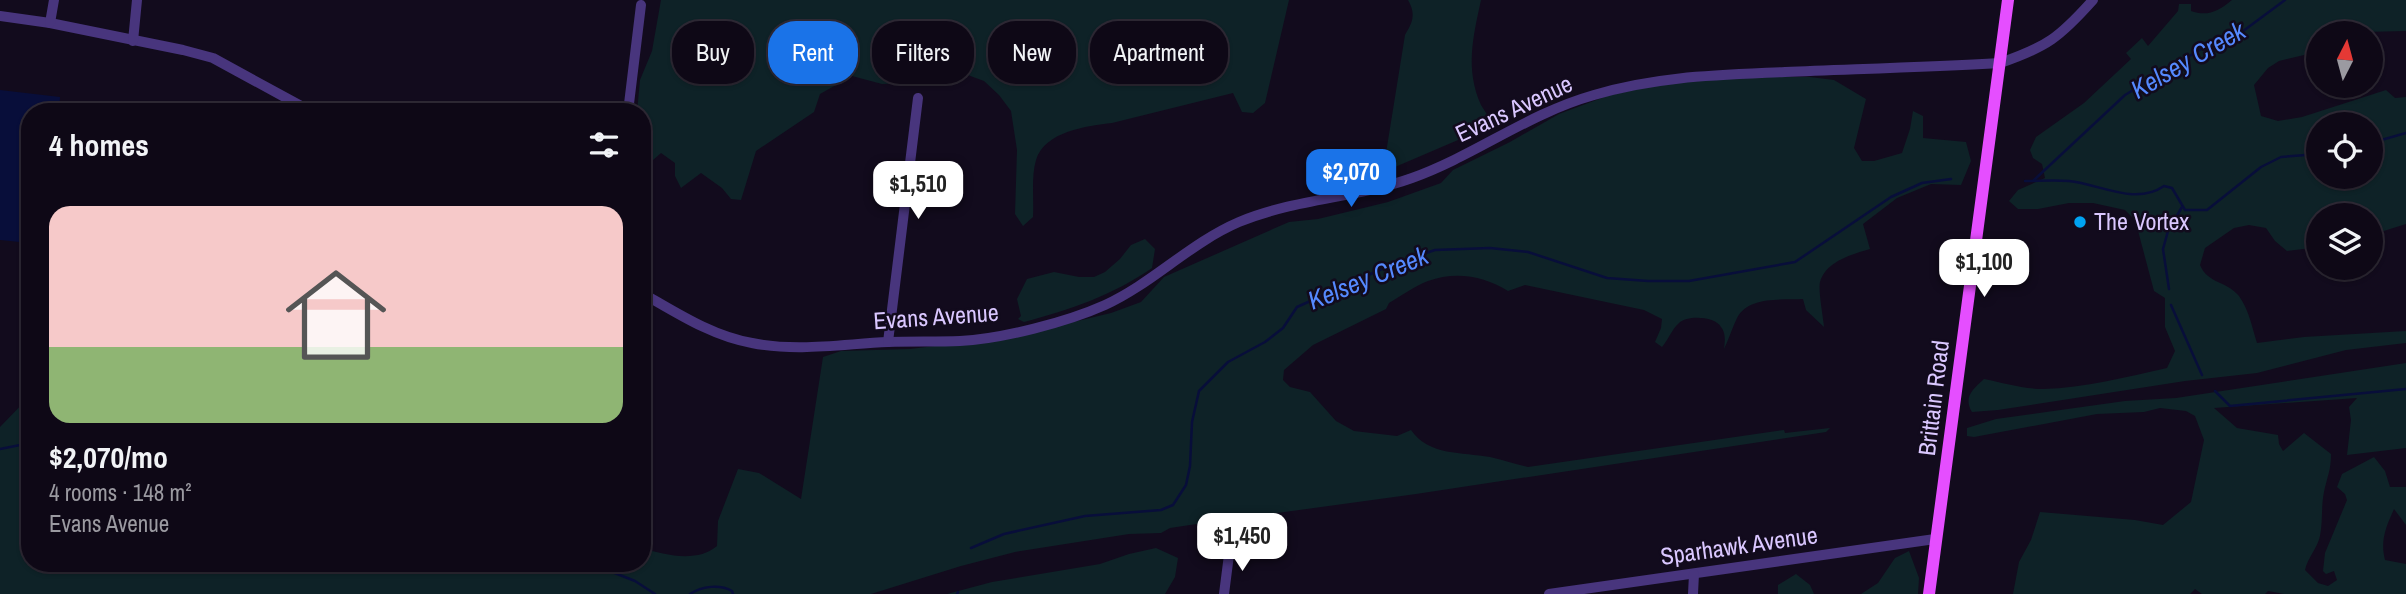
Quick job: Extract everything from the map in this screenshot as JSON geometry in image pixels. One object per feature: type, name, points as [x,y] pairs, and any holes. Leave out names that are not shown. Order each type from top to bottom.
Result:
[{"type":"main road","name":"Brittain Road","points":[[1929,594],[2008,0]]},
{"type":"street","points":[[50,23],[54,0]]},
{"type":"street","points":[[133,41],[137,0]]},
{"type":"street","name":"Evans Avenue","points":[[651,298],[701,326],[751,343],[810,346],[981,339],[1090,311],[1123,295],[1202,242],[1241,221],[1272,211],[1408,179],[1447,164],[1545,113],[1580,99],[1648,82],[1700,76],[2000,63],[2035,51],[2050,42],[2071,25],[2093,0]]},
{"type":"street","points":[[629,103],[641,5]]},
{"type":"street","points":[[0,16],[50,23],[213,58],[296,103]]},
{"type":"street","points":[[888,342],[918,98]]},
{"type":"street","name":"Sparhawk Avenue","points":[[1549,594],[1935,540]]},
{"type":"street","points":[[1224,594],[1230,547]]},
{"type":"street","points":[[1693,594],[1694,574]]},
{"type":"green space","points":[[661,0],[1289,0],[1265,103],[1253,113],[1242,112],[1233,93],[1112,123],[1079,128],[1057,136],[1041,150],[1036,160],[1033,217],[1023,226],[1015,214],[1017,150],[1011,111],[984,81],[974,77],[974,21],[872,21],[872,81],[858,78],[858,21],[768,21],[768,84],[838,84],[820,94],[814,112],[756,151],[741,200],[731,199],[722,188],[701,173],[681,188],[675,176],[675,163],[661,153],[651,162],[651,103],[638,103],[640,80],[652,51]]},
{"type":"green space","points":[[1408,0],[1481,0],[1473,40],[1473,79],[1481,105],[1493,125],[1388,170],[1386,153],[1405,35],[1412,18]]},
{"type":"green space","points":[[2232,0],[2406,0],[2406,31],[2384,32],[2384,21],[2306,21],[2306,54],[2279,61],[2268,68],[2254,85],[2261,116],[2278,121],[2306,116],[2306,189],[2383,189],[2383,112],[2318,112],[2361,98],[2384,98],[2386,90],[2395,98],[2406,97],[2406,224],[2383,231],[2383,203],[2306,203],[2306,249],[2287,251],[2275,241],[2266,228],[2249,225],[2234,228],[2205,248],[2200,265],[2208,276],[2239,296],[2248,313],[2257,343],[2304,337],[2406,331],[2406,343],[2346,350],[2257,373],[1972,412],[1969,398],[1984,379],[2043,389],[2074,387],[2167,368],[2175,351],[2165,327],[2165,298],[2154,291],[2133,218],[2125,210],[2093,203],[2018,209],[2009,201],[2018,190],[2045,178],[2042,164],[2033,158],[2030,150],[2036,137],[2084,103],[2131,59],[2126,53],[2142,38],[2148,46],[2178,11],[2179,4],[2191,4],[2191,11],[2202,13],[2218,10]]},
{"type":"green space","points":[[1810,77],[1834,80],[1866,99],[1854,148],[1862,161],[1874,161],[1902,153],[1913,111],[1923,116],[1923,138],[1966,142],[1971,161],[1961,185],[1931,184],[1897,198],[1863,224],[1870,249],[1834,264],[1820,282],[1824,327],[1806,310],[1803,299],[1767,301],[1742,311],[1724,349],[1721,327],[1718,323],[1701,318],[1683,320],[1674,328],[1662,347],[1655,342],[1662,319],[1644,310],[1525,285],[1508,291],[1480,279],[1449,276],[1418,286],[1389,303],[1386,309],[1313,345],[1284,370],[1283,380],[1290,387],[1310,392],[1336,421],[1354,431],[1397,436],[1411,430],[1418,438],[1437,449],[1490,457],[1528,467],[1784,430],[1785,433],[1830,428],[1826,432],[1170,528],[1161,533],[1129,534],[1015,552],[871,594],[0,594],[0,427],[21,405],[21,572],[651,572],[651,550],[691,556],[717,546],[718,521],[738,469],[759,473],[801,499],[823,357],[841,351],[910,349],[1015,336],[1111,313],[1141,302],[1164,277],[1289,222],[1318,219],[1388,202],[1441,183],[1453,170],[1559,114],[1607,96],[1707,79]]},
{"type":"green space","points":[[1145,239],[1155,249],[1152,268],[1137,278],[1074,307],[1024,322],[1018,319],[1021,316],[1017,299],[1027,279],[1054,272],[1094,277],[1105,272],[1131,245]]},
{"type":"green space","points":[[2406,363],[2406,448],[2347,455],[2351,420],[2349,407],[2357,398],[2214,408],[2237,428],[2278,435],[2283,451],[2304,433],[2331,454],[2323,497],[2320,536],[2305,570],[2318,583],[2328,586],[2337,580],[2334,571],[2326,574],[2323,571],[2325,553],[2347,500],[2337,487],[2342,474],[2374,457],[2385,471],[2390,487],[2406,487],[2406,525],[2394,509],[2386,528],[2383,546],[2385,560],[2406,564],[2406,594],[2284,594],[2268,591],[2265,594],[2202,594],[2195,589],[2190,594],[2013,594],[2019,562],[2031,540],[2040,512],[2163,525],[2191,502],[2204,440],[2195,416],[2186,411],[2160,408],[2144,412],[2097,414],[1974,437],[1967,436],[1967,428],[1996,419],[2125,401],[2176,398]]},
{"type":"green space","points":[[1156,548],[1178,558],[1175,577],[1165,594],[947,594],[992,582],[1100,564]]},
{"type":"green space","points":[[1909,551],[1919,578],[1918,594],[1861,594],[1878,583],[1895,558]]},
{"type":"green space","points":[[1796,574],[1810,585],[1814,594],[1778,594],[1778,585]]},
{"type":"shaded area","points":[[0,90],[60,97],[60,103],[21,103],[21,242],[0,240]]},
{"type":"waterway","name":"Kelsey Creek","points":[[2034,180],[2125,95],[2211,43],[2231,40],[2285,0]]},
{"type":"waterway","points":[[2383,140],[2406,133]]},
{"type":"waterway","points":[[2025,181],[2069,181],[2129,194],[2153,192],[2164,186],[2172,188],[2185,210],[2207,210],[2261,167],[2281,157],[2306,155]]},
{"type":"waterway","name":"Kelsey Creek","points":[[971,548],[1004,534],[1085,516],[1161,510],[1173,505],[1186,485],[1190,466],[1192,422],[1199,391],[1228,362],[1265,342],[1283,328],[1297,307],[1393,264],[1435,250],[1490,248],[1528,252],[1607,278],[1689,281],[1795,262],[1891,197],[1922,183],[1951,179]]},
{"type":"waterway","points":[[2169,289],[2163,249],[2168,231],[2182,207]]},
{"type":"waterway","points":[[2171,305],[2202,375]]},
{"type":"waterway","points":[[2215,391],[2230,406],[2406,389]]},
{"type":"waterway","name":"Kelsey Creek","points":[[0,449],[21,445]]},
{"type":"waterway","name":"Kelsey Creek","points":[[612,572],[635,581],[655,594]]},
{"type":"waterway","name":"Kelsey Creek","points":[[690,594],[711,587],[727,589],[733,594]]},
{"type":"place","name":"The Vortex","points":[[2080,222]]}]
